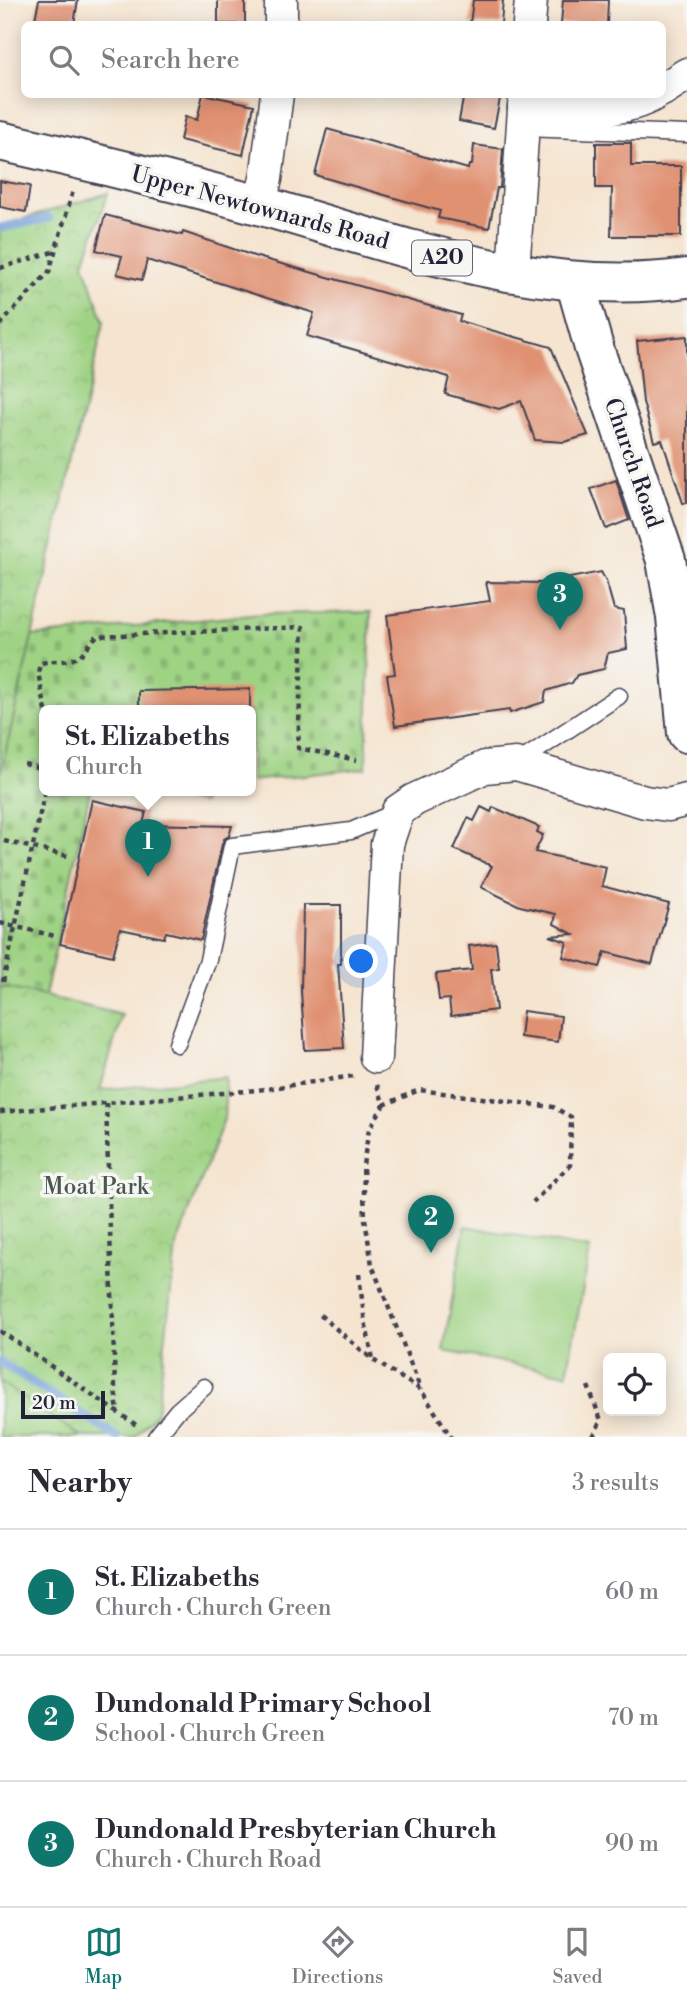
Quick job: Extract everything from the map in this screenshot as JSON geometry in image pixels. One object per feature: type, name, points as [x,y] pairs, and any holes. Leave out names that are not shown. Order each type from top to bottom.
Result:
[{"type":"main road","name":"Upper Newtownards Road","points":[[0,141],[83,159],[259,205],[438,257],[513,272],[575,281],[652,282],[687,278]]},
{"type":"main road","name":"Church Road","points":[[575,281],[594,348],[666,560],[676,617],[687,733]]},
{"type":"street","points":[[281,0],[281,21]]},
{"type":"street","points":[[529,21],[531,0]]},
{"type":"street","points":[[666,88],[687,74]]},
{"type":"street","points":[[259,205],[266,179],[276,98]]},
{"type":"street","points":[[513,272],[524,110],[607,110],[648,98]]},
{"type":"street","points":[[375,1065],[387,844],[398,811],[414,800],[485,766],[516,764],[645,802],[668,805],[687,800]]},
{"type":"lane","points":[[524,110],[687,134]]},
{"type":"lane","points":[[516,764],[619,695]]},
{"type":"lane","points":[[177,1044],[208,960],[232,846],[351,831],[398,811]]},
{"type":"lane","points":[[151,1434],[204,1387]]},
{"type":"path","points":[[0,325],[49,272],[83,159]]},
{"type":"path","points":[[0,268],[56,251]]},
{"type":"path","points":[[45,705],[38,673],[40,664],[72,660],[97,636],[303,627],[298,748],[357,760]]},
{"type":"path","points":[[24,764],[39,768]]},
{"type":"path","points":[[3,982],[44,796]]},
{"type":"path","points":[[4,841],[72,857]]},
{"type":"path","points":[[0,923],[55,936]]},
{"type":"path","points":[[0,1112],[258,1090],[375,1065],[384,1105]]},
{"type":"path","points":[[451,1437],[421,1390],[372,1265],[365,1219],[363,1165],[369,1129],[384,1105],[418,1090],[553,1107],[571,1117],[570,1165],[533,1202]]},
{"type":"path","points":[[106,1103],[114,1390],[118,1412]]},
{"type":"path","points":[[359,1274],[373,1360]]},
{"type":"path","points":[[320,1315],[373,1360],[421,1390]]},
{"type":"path","points":[[0,1331],[151,1434]]},
{"type":"path","points":[[588,1386],[601,1420],[593,1437]]},
{"type":"green space","points":[[108,193],[84,263],[104,322],[0,776],[0,226]]},
{"type":"green space","points":[[371,612],[366,768],[256,780],[256,705],[39,705],[39,796],[89,796],[45,996],[0,987],[0,776],[32,636],[261,614]]},
{"type":"green space","points":[[164,796],[208,796],[202,803]]},
{"type":"green space","name":"Moat Park","points":[[0,987],[122,1015],[100,1090],[226,1077],[224,1119],[176,1247],[157,1412],[135,1437],[81,1437],[0,1382]]},
{"type":"green space","points":[[465,1226],[590,1249],[567,1374],[443,1351]]},
{"type":"green space","points":[[0,1382],[81,1437],[0,1437]]},
{"type":"building","points":[[39,0],[78,0],[74,21],[35,21]]},
{"type":"building","points":[[218,0],[245,0],[245,21],[218,21]]},
{"type":"building","points":[[473,0],[503,0],[501,21],[470,21]]},
{"type":"building","points":[[563,0],[608,0],[607,21],[561,21]]},
{"type":"building","points":[[202,98],[222,98],[254,105],[243,155],[180,140],[185,117],[197,120]]},
{"type":"building","points":[[463,98],[500,98],[494,128],[459,121]]},
{"type":"building","points":[[327,129],[468,169],[469,165],[472,165],[474,145],[503,149],[500,188],[497,188],[489,228],[438,218],[440,211],[315,175]]},
{"type":"building","points":[[596,143],[631,143],[631,166],[681,166],[681,236],[611,236],[612,188],[596,188]]},
{"type":"building","points":[[0,181],[30,186],[26,212],[0,207]]},
{"type":"building","points":[[105,215],[182,235],[183,232],[254,256],[461,315],[459,321],[551,347],[588,435],[564,442],[535,440],[521,401],[499,409],[445,394],[449,377],[307,336],[314,313],[147,260],[142,280],[117,274],[122,256],[96,250]]},
{"type":"building","points":[[687,336],[687,503],[683,503],[662,440],[654,442],[643,402],[637,341]]},
{"type":"building","points":[[616,480],[629,520],[606,529],[591,489]]},
{"type":"building","points":[[601,572],[614,609],[624,611],[627,649],[608,653],[604,669],[577,675],[572,683],[546,691],[544,702],[510,713],[509,710],[395,726],[387,675],[395,674],[387,615],[490,601],[486,582],[543,583]]},
{"type":"building","points":[[250,689],[250,705],[139,705],[139,691]]},
{"type":"building","points":[[92,800],[146,812],[143,824],[232,826],[229,836],[222,844],[201,940],[166,932],[164,938],[120,929],[113,956],[60,944]]},
{"type":"building","points":[[481,807],[491,812],[493,807],[539,827],[537,832],[543,835],[535,852],[606,867],[602,886],[669,904],[652,964],[605,952],[600,967],[563,957],[567,942],[550,936],[573,934],[554,924],[556,914],[520,906],[481,887],[492,866],[454,849],[468,818],[474,821]]},
{"type":"building","points":[[303,905],[341,905],[341,964],[338,964],[344,1048],[305,1050],[301,991]]},
{"type":"building","points":[[496,943],[499,968],[491,969],[496,1010],[451,1016],[449,999],[439,1000],[436,974],[472,970],[469,946]]},
{"type":"building","points":[[523,1011],[561,1016],[558,1042],[520,1037]]},
{"type":"waterway","points":[[0,228],[49,218]]},
{"type":"waterway","points":[[0,1362],[117,1437]]},
{"type":"place","name":"Dundonald Presbyterian Church","points":[[560,630]]},
{"type":"place","name":"St. Elizabeths","points":[[148,877]]},
{"type":"place","name":"Dundonald Primary School","points":[[431,1253]]}]
